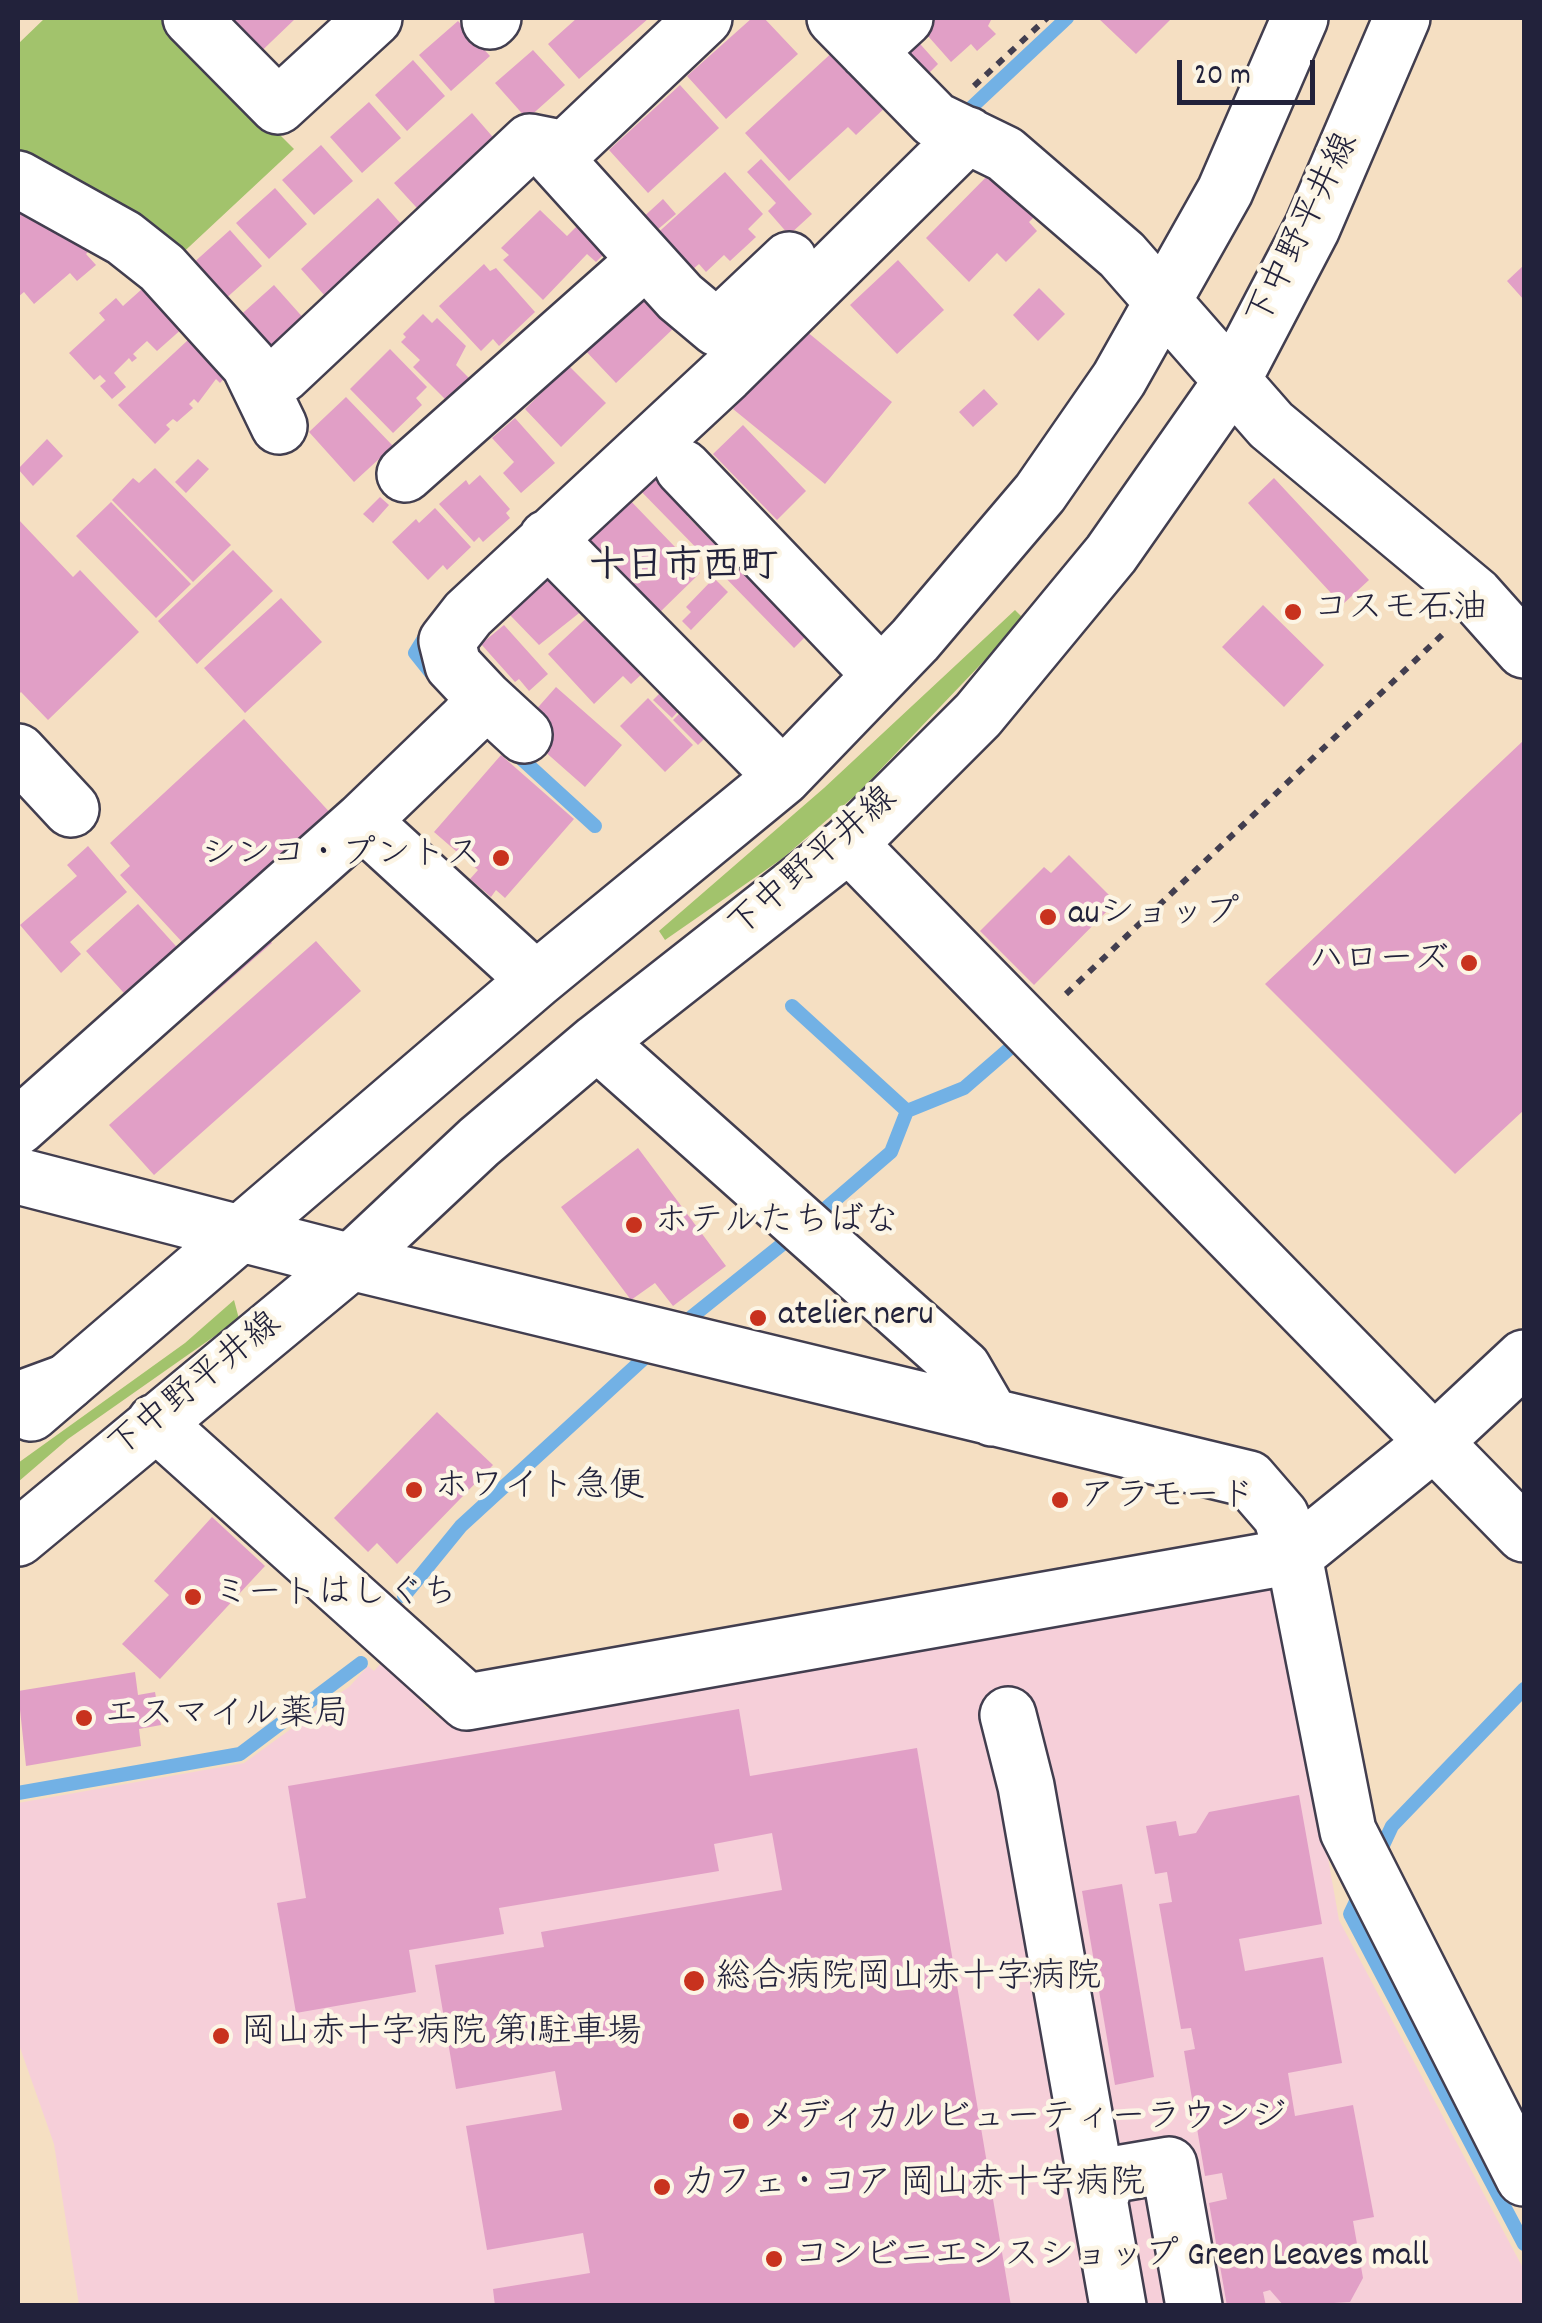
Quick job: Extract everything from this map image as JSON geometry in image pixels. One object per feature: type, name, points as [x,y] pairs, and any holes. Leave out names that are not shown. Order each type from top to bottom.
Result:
[{"type":"street","points":[[190,18],[278,106],[374,18]]},
{"type":"street","points":[[704,18],[554,159],[646,260],[717,328],[950,126]]},
{"type":"street","points":[[18,1425],[42,1391],[242,1234],[536,980],[782,777],[881,676],[1040,493],[1120,379],[1226,190],[1300,18]]},
{"type":"street","name":"下中野平井線","points":[[18,1538],[351,1262],[479,1142],[597,1042],[849,844],[978,715],[1111,554],[1232,380],[1312,228],[1402,18]]},
{"type":"street","points":[[869,29],[950,126],[1006,154],[1122,255],[1271,425],[1479,599],[1524,650]]},
{"type":"street","points":[[18,1126],[362,820],[488,716],[453,665],[447,641],[468,614],[726,374],[950,126]]},
{"type":"street","points":[[18,179],[124,238],[162,268],[281,401],[530,142],[565,148]]},
{"type":"street","points":[[405,474],[646,260]]},
{"type":"street","points":[[684,468],[881,676]]},
{"type":"street","points":[[547,538],[782,777]]},
{"type":"street","points":[[18,752],[71,809]]},
{"type":"street","points":[[362,820],[536,980]]},
{"type":"street","points":[[849,844],[1524,1534]]},
{"type":"street","points":[[597,1042],[963,1368],[992,1418]]},
{"type":"street","points":[[18,1176],[351,1262],[1249,1479],[1281,1516],[1294,1556],[1348,1832],[1524,2178]]},
{"type":"street","points":[[155,1422],[467,1702],[1294,1556],[1432,1444],[1524,1358]]},
{"type":"street","points":[[1008,1715],[1026,1786],[1118,2306]]},
{"type":"street","points":[[1100,2199],[1105,2182],[1116,2174],[1169,2165],[1194,2306]]},
{"type":"path","points":[[950,126],[1047,18]]},
{"type":"path","points":[[1029,1029],[1479,599]]},
{"type":"shaded area","name":"総合病院岡山赤十字病院","points":[[1278,1576],[1339,1920],[1524,2270],[1524,2305],[79,2305],[54,2144],[18,2042],[18,1803],[244,1763],[350,1686],[368,1666],[374,1671],[384,1660],[429,1697],[423,1705],[449,1725]]},
{"type":"green space","points":[[45,18],[163,18],[294,149],[175,260],[18,164],[18,44]]},
{"type":"green space","points":[[1015,610],[1024,619],[858,793],[783,858],[665,940],[659,931],[824,788]]},
{"type":"green space","points":[[234,1300],[239,1319],[68,1439],[18,1482],[18,1463],[185,1343]]},
{"type":"building","points":[[202,18],[296,18],[247,65]]},
{"type":"building","points":[[577,18],[649,18],[579,79],[548,44]]},
{"type":"building","points":[[752,18],[764,18],[798,54],[726,119],[687,76]]},
{"type":"building","points":[[931,18],[992,18],[988,26],[996,34],[977,51],[971,44],[951,62],[920,27]]},
{"type":"building","points":[[1098,18],[1172,18],[1136,54]]},
{"type":"building","points":[[458,21],[490,56],[451,91],[419,55]]},
{"type":"building","points":[[913,36],[938,64],[924,78],[898,50]]},
{"type":"building","points":[[837,48],[889,104],[856,135],[848,127],[789,181],[745,133]]},
{"type":"building","points":[[533,50],[565,85],[527,119],[495,83]]},
{"type":"building","points":[[413,60],[445,96],[407,131],[375,95]]},
{"type":"building","points":[[680,85],[719,128],[648,193],[609,150]]},
{"type":"building","points":[[369,102],[401,138],[362,173],[330,137]]},
{"type":"building","points":[[472,113],[504,150],[427,219],[394,183]]},
{"type":"building","points":[[321,145],[353,181],[314,215],[282,180]]},
{"type":"building","points":[[761,159],[812,214],[789,235],[768,211],[776,203],[747,172]]},
{"type":"building","points":[[998,165],[1042,209],[1029,222],[1037,231],[1006,262],[997,253],[969,282],[926,238]]},
{"type":"building","points":[[725,172],[763,214],[748,229],[756,237],[730,261],[724,255],[706,272],[699,264],[686,275],[652,238]]},
{"type":"building","points":[[275,188],[307,224],[269,259],[236,223]]},
{"type":"building","points":[[378,198],[411,235],[333,305],[301,269]]},
{"type":"building","points":[[663,199],[676,214],[650,236],[639,221]]},
{"type":"building","points":[[31,202],[90,250],[86,254],[96,265],[77,281],[70,273],[34,304],[24,292],[18,297],[18,214]]},
{"type":"building","points":[[540,210],[567,236],[582,221],[610,248],[596,262],[587,254],[543,300],[503,260],[509,255],[501,248]]},
{"type":"building","points":[[230,230],[262,266],[223,301],[191,265]]},
{"type":"building","points":[[898,260],[944,310],[897,354],[850,305]]},
{"type":"building","points":[[484,264],[490,271],[496,268],[535,312],[499,346],[493,339],[481,351],[439,306]]},
{"type":"building","points":[[1524,265],[1524,300],[1507,281]]},
{"type":"building","points":[[152,280],[184,327],[157,351],[147,341],[133,354],[137,358],[132,362],[129,358],[114,373],[126,387],[112,399],[100,386],[106,381],[100,375],[94,380],[69,353],[105,320],[99,313],[116,298],[123,306]]},
{"type":"building","points":[[274,285],[306,321],[267,356],[235,320]]},
{"type":"building","points":[[1039,288],[1065,314],[1038,341],[1013,315]]},
{"type":"building","points":[[641,291],[675,327],[616,383],[582,347]]},
{"type":"building","points":[[423,314],[432,323],[437,318],[466,346],[456,365],[471,380],[448,402],[413,367],[420,360],[401,342],[406,337],[403,334]]},
{"type":"building","points":[[800,326],[892,402],[825,484],[733,409]]},
{"type":"building","points":[[202,327],[237,365],[220,383],[216,379],[198,403],[194,399],[189,404],[193,408],[177,422],[173,419],[166,425],[170,429],[155,444],[118,405]]},
{"type":"building","points":[[390,349],[427,387],[416,398],[422,405],[393,433],[350,389]]},
{"type":"building","points":[[569,366],[606,403],[561,447],[525,409]]},
{"type":"building","points":[[984,389],[998,404],[973,427],[959,412]]},
{"type":"building","points":[[346,397],[393,446],[354,482],[309,432]]},
{"type":"building","points":[[515,418],[555,463],[521,493],[503,473],[514,462],[492,438]]},
{"type":"building","points":[[743,425],[806,491],[777,520],[713,454]]},
{"type":"building","points":[[47,439],[63,456],[33,486],[18,469]]},
{"type":"building","points":[[198,459],[209,469],[186,493],[175,482]]},
{"type":"building","points":[[155,468],[231,545],[193,582],[112,500],[133,478],[139,483]]},
{"type":"building","points":[[643,469],[693,511],[687,516],[805,637],[794,648],[631,481]]},
{"type":"building","points":[[480,475],[510,509],[506,513],[510,518],[483,542],[479,537],[474,542],[439,504],[466,480],[469,485]]},
{"type":"building","points":[[1274,478],[1369,580],[1342,605],[1248,503]]},
{"type":"building","points":[[625,495],[700,573],[658,614],[582,536]]},
{"type":"building","points":[[380,497],[389,505],[373,523],[363,514]]},
{"type":"building","points":[[111,502],[191,584],[156,618],[76,536]]},
{"type":"building","points":[[435,508],[471,547],[447,570],[443,565],[428,580],[392,542],[416,519],[419,523]]},
{"type":"building","points":[[18,519],[73,577],[80,570],[139,632],[48,720],[21,692],[18,695]]},
{"type":"building","points":[[233,550],[273,591],[197,664],[158,621]]},
{"type":"building","points":[[548,571],[588,606],[539,645],[510,615]]},
{"type":"building","points":[[714,578],[728,592],[691,630],[682,621],[691,612],[686,607]]},
{"type":"building","points":[[281,598],[322,642],[245,713],[204,668]]},
{"type":"building","points":[[1263,605],[1324,665],[1284,707],[1222,647]]},
{"type":"building","points":[[595,610],[644,672],[631,684],[623,676],[594,704],[548,654]]},
{"type":"building","points":[[504,625],[548,674],[529,691],[519,679],[515,682],[481,644]]},
{"type":"building","points":[[556,687],[622,745],[585,787],[534,742],[533,713]]},
{"type":"building","points":[[666,687],[684,705],[672,718],[653,700]]},
{"type":"building","points":[[648,698],[693,745],[665,772],[620,726]]},
{"type":"building","points":[[692,701],[717,726],[698,745],[673,720]]},
{"type":"building","points":[[244,719],[334,817],[199,942],[192,934],[183,943],[120,875],[130,866],[110,843]]},
{"type":"building","points":[[1524,740],[1524,1110],[1455,1174],[1265,984]]},
{"type":"building","points":[[501,755],[574,819],[505,898],[496,890],[491,897],[470,879],[478,870],[434,832]]},
{"type":"building","points":[[88,846],[127,892],[70,942],[81,954],[61,973],[20,925],[77,876],[67,865]]},
{"type":"building","name":"auショップ","points":[[1069,855],[1116,902],[1034,985],[980,931],[1044,867],[1051,873]]},
{"type":"building","points":[[138,904],[184,955],[132,1002],[86,951]]},
{"type":"building","points":[[260,930],[272,943],[201,1005],[190,992]]},
{"type":"building","points":[[316,941],[361,991],[154,1175],[109,1125]]},
{"type":"building","points":[[638,1148],[726,1266],[673,1306],[655,1283],[631,1300],[561,1207]]},
{"type":"building","points":[[437,1412],[493,1465],[397,1564],[377,1543],[368,1552],[334,1518]]},
{"type":"building","points":[[212,1517],[265,1566],[160,1679],[122,1644],[169,1595],[154,1581]]},
{"type":"building","points":[[135,1672],[138,1695],[155,1692],[161,1725],[139,1729],[141,1746],[26,1766],[18,1691]]},
{"type":"building","points":[[739,1709],[750,1776],[917,1748],[1011,2306],[495,2306],[493,2289],[590,2273],[583,2233],[487,2250],[466,2126],[562,2110],[555,2071],[456,2089],[435,1965],[544,1947],[541,1932],[782,1890],[772,1833],[714,1844],[719,1871],[499,1908],[504,1934],[409,1950],[416,1992],[296,2013],[277,1903],[306,1898],[288,1786]]},
{"type":"building","points":[[1299,1795],[1322,1924],[1239,1939],[1245,1971],[1323,1957],[1342,2063],[1288,2073],[1295,2116],[1353,2105],[1374,2217],[1353,2221],[1363,2278],[1350,2302],[1284,2306],[1270,2290],[1263,2292],[1266,2306],[1227,2306],[1209,2203],[1227,2199],[1222,2173],[1205,2176],[1184,2051],[1195,2049],[1191,2028],[1181,2029],[1159,1904],[1172,1902],[1167,1872],[1155,1874],[1146,1826],[1176,1821],[1179,1836],[1196,1833],[1209,1812]]},
{"type":"building","points":[[1122,1884],[1154,2077],[1115,2085],[1082,1891]]},
{"type":"waterway","points":[[958,120],[1067,18]]},
{"type":"waterway","points":[[431,627],[415,653],[435,678]]},
{"type":"waterway","points":[[513,751],[595,826]]},
{"type":"waterway","points":[[792,1006],[907,1111]]},
{"type":"waterway","points":[[812,1220],[891,1152],[907,1111],[964,1088],[1016,1043]]},
{"type":"waterway","points":[[679,1327],[795,1234]]},
{"type":"waterway","points":[[404,1596],[461,1526],[652,1351]]},
{"type":"waterway","points":[[18,1793],[240,1754],[361,1663]]},
{"type":"waterway","points":[[1378,1856],[1392,1826],[1524,1689]]},
{"type":"waterway","points":[[1362,1889],[1350,1914],[1524,2244]]},
{"type":"place","name":"コスモ石油","points":[[1293,612]]},
{"type":"place","name":"シンコ・プントス","points":[[501,858]]},
{"type":"place","name":"auショップ","points":[[1048,917]]},
{"type":"place","name":"ハローズ","points":[[1469,963]]},
{"type":"place","name":"ホテルたちばな","points":[[634,1225]]},
{"type":"place","name":"atelier neru","points":[[758,1318]]},
{"type":"place","name":"ホワイト急便","points":[[414,1490]]},
{"type":"place","name":"アラモード","points":[[1060,1500]]},
{"type":"place","name":"ミートはしぐち","points":[[193,1597]]},
{"type":"place","name":"エスマイル薬局","points":[[84,1718]]},
{"type":"place","name":"総合病院岡山赤十字病院","points":[[694,1981]]},
{"type":"place","name":"岡山赤十字病院 第1駐車場","points":[[221,2036]]},
{"type":"place","name":"メディカルビューティーラウンジ","points":[[741,2121]]},
{"type":"place","name":"カフェ・コア 岡山赤十字病院","points":[[662,2187]]},
{"type":"place","name":"コンビニエンスショップ Green Leaves mall","points":[[774,2259]]},
{"type":"district","name":"十日市西町","points":[[683,571]]}]
